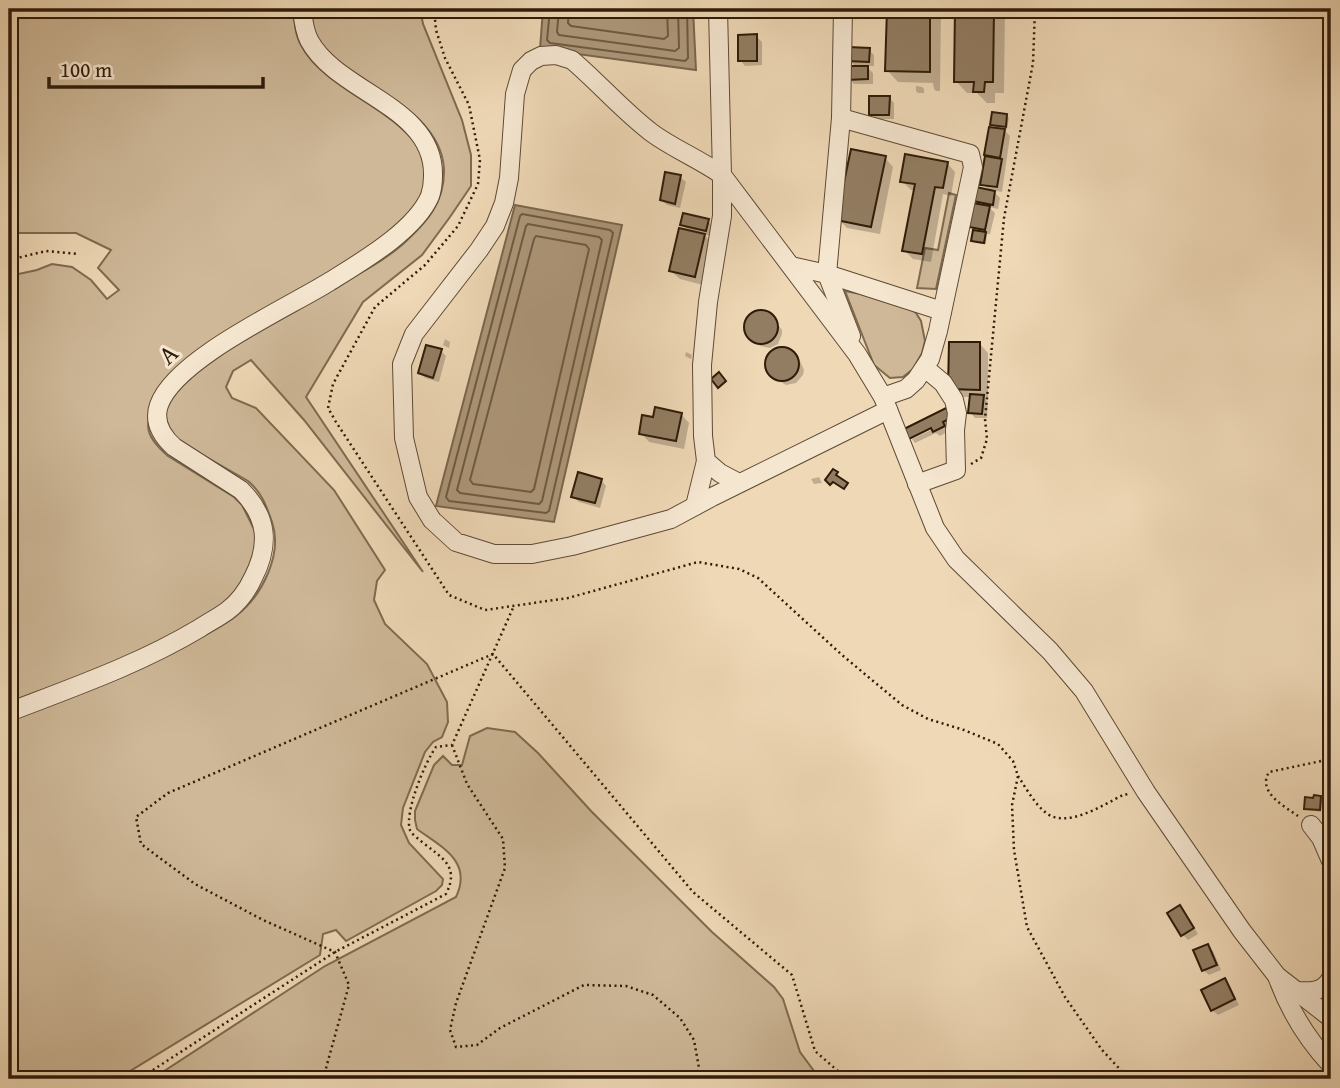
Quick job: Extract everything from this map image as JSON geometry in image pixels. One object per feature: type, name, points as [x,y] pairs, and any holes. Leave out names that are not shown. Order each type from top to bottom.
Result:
[{"type":"street","name":"A","points":[[9,712],[113,672],[172,645],[227,611],[247,591],[264,548],[260,519],[249,498],[241,490],[164,439],[157,417],[159,404],[185,371],[222,343],[328,282],[387,244],[406,228],[430,195],[434,163],[424,139],[391,108],[327,62],[309,40],[302,9]]},
{"type":"street","points":[[695,506],[706,461],[702,365],[708,302],[722,216],[718,9]]},
{"type":"street","points":[[843,9],[841,118],[827,274],[858,354],[885,403],[935,528],[956,559],[1050,651],[1084,691],[1146,792],[1242,931],[1277,976],[1331,1018]]},
{"type":"street","points":[[841,118],[970,154],[973,167],[930,359],[906,389],[671,519],[572,546],[532,554],[494,554],[456,542],[432,520],[418,497],[404,438],[402,364],[414,334],[495,226],[504,203],[509,178],[517,86],[522,70],[541,56],[556,55],[572,60],[649,131],[722,175],[858,354]]},
{"type":"street","points":[[791,266],[827,274],[942,311]]},
{"type":"street","points":[[917,484],[956,470],[957,413],[954,400],[943,383],[925,368]]},
{"type":"street","points":[[706,461],[720,473],[739,483]]},
{"type":"street","points":[[1311,825],[1321,838],[1331,861]]},
{"type":"street","points":[[1277,976],[1298,1024],[1331,1065]]},
{"type":"street","points":[[1296,991],[1312,992],[1327,986],[1331,978]]},
{"type":"path","points":[[434,9],[436,30],[445,58],[469,105],[480,160],[478,184],[458,226],[425,265],[375,307],[333,384],[328,408],[449,595],[485,610],[568,598],[698,562],[738,569],[758,578],[842,655],[902,705],[928,719],[998,744],[1013,761],[1018,776],[1046,814],[1061,820],[1077,817],[1123,795],[1146,792]]},
{"type":"path","points":[[956,470],[981,458],[987,439],[985,419],[1004,218],[1033,63],[1035,9]]},
{"type":"path","points":[[9,260],[46,251],[78,254]]},
{"type":"path","points":[[514,606],[452,745],[467,784],[503,839],[505,868],[456,1003],[450,1030],[456,1047],[477,1045],[500,1028],[584,985],[626,986],[653,995],[680,1018],[694,1040],[699,1068],[697,1079]]},
{"type":"path","points":[[323,1079],[349,985],[335,952],[263,920],[195,884],[141,844],[136,817],[169,793],[493,653]]},
{"type":"path","points":[[493,653],[693,892],[792,975],[815,1051],[847,1079]]},
{"type":"path","points":[[139,1079],[335,952],[446,894],[452,874],[448,864],[411,832],[409,822],[410,810],[428,759],[436,747],[452,745]]},
{"type":"path","points":[[1311,825],[1277,800],[1266,788],[1265,779],[1269,772],[1331,758]]},
{"type":"path","points":[[1018,776],[1012,805],[1014,849],[1027,927],[1065,997],[1102,1050],[1129,1079]]},
{"type":"shaded area","points":[[9,9],[294,9],[297,37],[309,57],[332,79],[406,132],[421,150],[426,169],[421,195],[393,230],[340,267],[208,343],[173,374],[152,412],[149,433],[159,448],[234,497],[242,505],[257,535],[258,549],[234,598],[170,637],[111,665],[9,704],[9,276],[52,264],[72,267],[91,280],[107,299],[119,290],[98,268],[111,250],[76,233],[17,233],[9,227]]},
{"type":"shaded area","points":[[311,9],[420,9],[423,24],[462,120],[471,155],[471,186],[450,217],[422,255],[363,302],[306,397],[423,572],[304,420],[251,360],[233,371],[226,387],[232,398],[256,408],[334,490],[385,570],[377,581],[374,600],[385,624],[427,664],[447,702],[448,722],[442,737],[433,742],[425,752],[403,808],[401,825],[409,843],[443,879],[442,885],[436,891],[346,941],[336,930],[323,934],[320,955],[117,1079],[9,1079],[9,721],[106,683],[176,651],[232,619],[254,597],[268,574],[275,547],[275,534],[265,505],[257,490],[248,481],[180,442],[170,433],[164,416],[168,404],[188,379],[222,352],[395,251],[426,220],[441,192],[444,169],[440,150],[431,133],[402,105],[324,49],[314,30]]},
{"type":"shaded area","points":[[949,193],[956,195],[936,289],[917,288],[925,248],[938,250]]},
{"type":"shaded area","points":[[845,291],[899,301],[916,313],[921,321],[925,341],[913,369],[903,377],[890,378],[874,365]]},
{"type":"shaded area","points":[[487,728],[515,732],[712,932],[774,987],[783,999],[800,1052],[820,1079],[152,1079],[325,966],[456,897],[460,884],[457,864],[444,849],[417,829],[415,811],[434,765],[443,756],[452,765],[462,765],[470,736]]},
{"type":"water","points":[[543,9],[693,9],[696,70],[540,49]]},
{"type":"water","points":[[515,205],[622,225],[554,522],[436,506]]},
{"type":"building","points":[[887,9],[930,9],[930,72],[885,71]]},
{"type":"building","points":[[955,9],[994,9],[993,82],[985,82],[984,92],[973,92],[974,82],[954,82]]},
{"type":"building","points":[[757,34],[757,61],[738,61],[738,35]]},
{"type":"building","points":[[848,47],[870,48],[869,62],[847,61]]},
{"type":"building","points":[[847,66],[868,66],[868,79],[847,80]]},
{"type":"building","points":[[869,96],[890,96],[889,115],[869,115]]},
{"type":"building","points":[[992,112],[1007,114],[1006,127],[990,125]]},
{"type":"building","points":[[989,127],[1005,129],[1000,158],[984,155]]},
{"type":"building","points":[[851,149],[886,156],[871,227],[836,220]]},
{"type":"building","points":[[905,154],[948,162],[943,188],[935,187],[922,254],[902,251],[915,184],[900,182]]},
{"type":"building","points":[[985,156],[1002,159],[997,187],[980,185]]},
{"type":"building","points":[[665,172],[681,175],[675,204],[660,200]]},
{"type":"building","points":[[976,187],[995,191],[993,205],[973,201]]},
{"type":"building","points":[[973,203],[990,206],[985,230],[969,227]]},
{"type":"building","points":[[683,213],[709,219],[706,231],[680,225]]},
{"type":"building","points":[[679,228],[705,234],[695,277],[669,271]]},
{"type":"building","points":[[973,230],[986,232],[984,243],[971,241]]},
{"type":"building","points":[[761,310],[773,315],[778,327],[773,339],[761,344],[749,339],[744,327],[749,315]]},
{"type":"building","points":[[949,342],[980,342],[980,390],[948,389]]},
{"type":"building","points":[[426,345],[442,349],[433,378],[418,373]]},
{"type":"building","points":[[782,347],[794,352],[799,364],[794,376],[782,381],[770,376],[765,364],[770,352]]},
{"type":"building","points":[[719,372],[726,381],[718,388],[711,379]]},
{"type":"building","points":[[970,394],[984,395],[982,414],[968,413]]},
{"type":"building","points":[[950,406],[955,416],[943,422],[945,426],[933,432],[931,428],[909,439],[904,429]]},
{"type":"building","points":[[655,407],[682,413],[676,441],[639,434],[642,415],[653,417]]},
{"type":"building","points":[[833,469],[838,472],[836,475],[848,483],[844,489],[833,482],[830,485],[825,480]]},
{"type":"building","points":[[578,472],[602,479],[595,503],[571,497]]},
{"type":"building","points":[[1314,795],[1321,796],[1320,810],[1304,809],[1305,797],[1313,798]]},
{"type":"building","points":[[1180,905],[1194,928],[1181,936],[1167,913]]},
{"type":"building","points":[[1208,944],[1217,965],[1202,971],[1193,950]]},
{"type":"building","points":[[1225,978],[1235,999],[1211,1011],[1201,990]]}]
